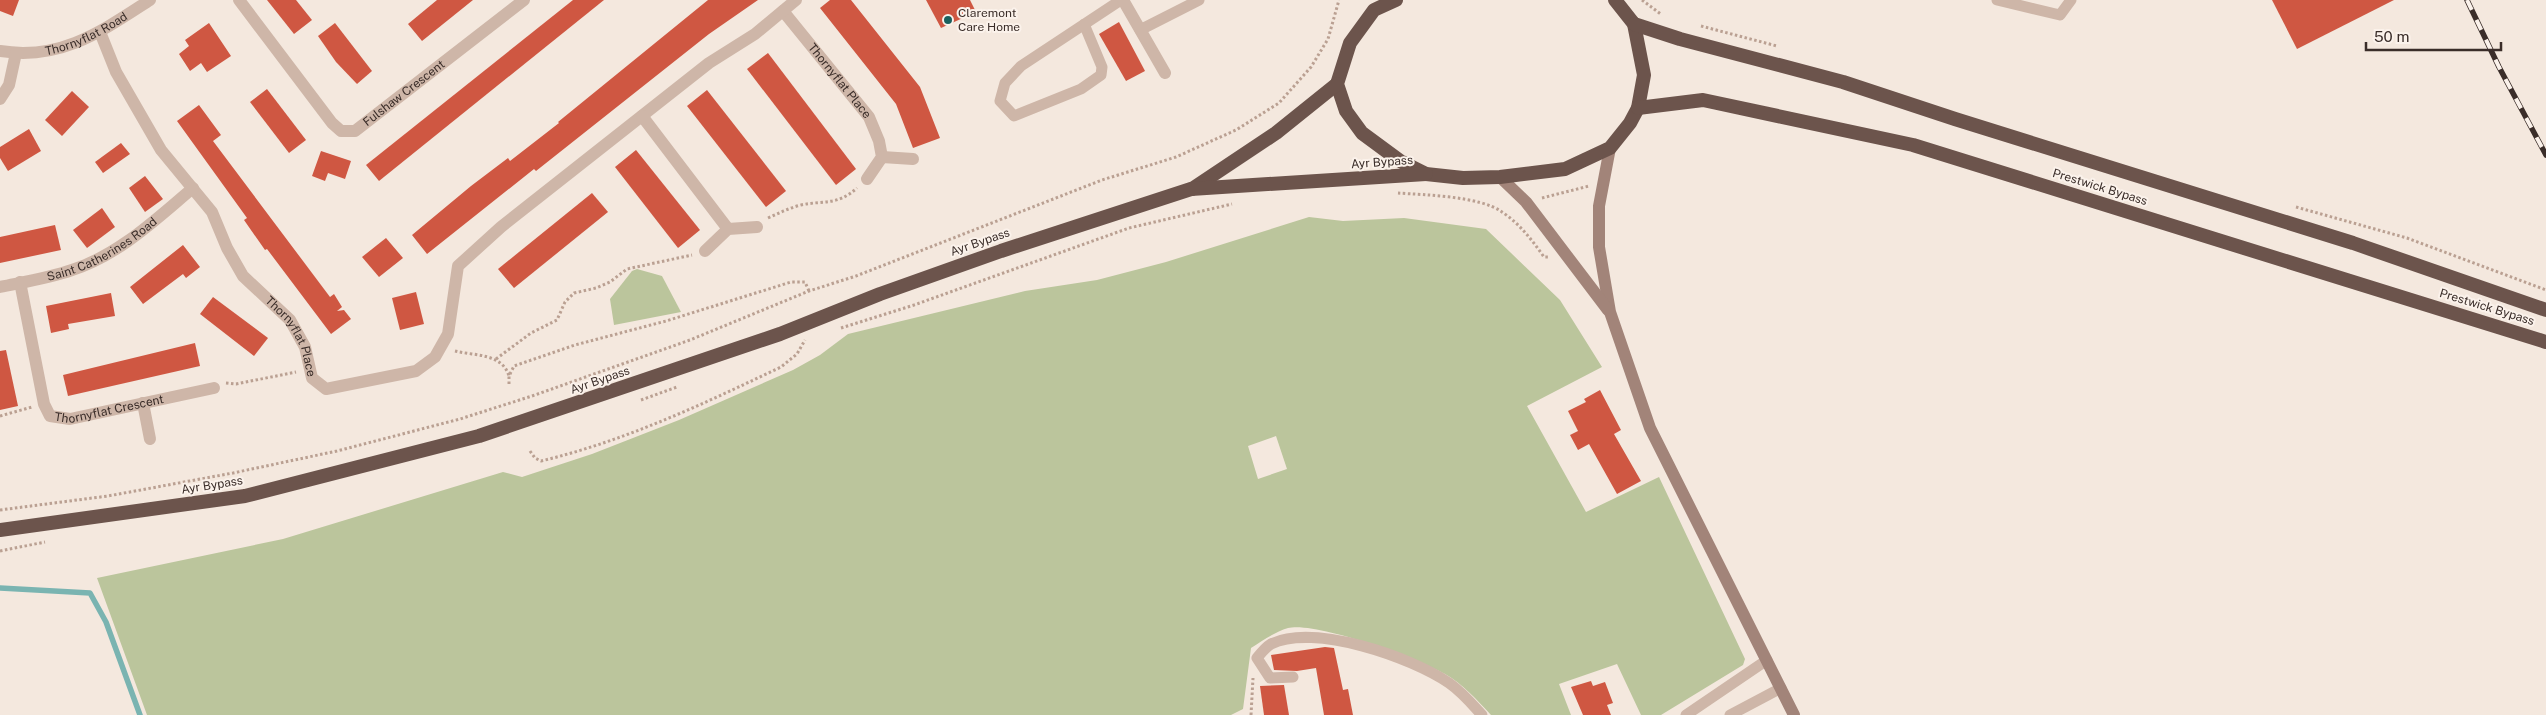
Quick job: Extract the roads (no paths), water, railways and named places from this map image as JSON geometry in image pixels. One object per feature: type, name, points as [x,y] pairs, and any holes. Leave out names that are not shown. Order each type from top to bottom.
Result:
[{"type":"highway","points":[[1396,0],[1374,10],[1350,43],[1336,84],[1346,111],[1362,133],[1400,161],[1426,174],[1463,178],[1500,177],[1565,169],[1610,148],[1630,123],[1638,108],[1644,75],[1634,24],[1615,0]]},
{"type":"highway","name":"Prestwick Bypass","points":[[1634,24],[1680,39],[1843,82],[1955,120],[2353,243],[2546,310]]},
{"type":"highway","name":"Ayr Bypass","points":[[1191,189],[1276,133],[1336,84]]},
{"type":"highway","name":"Prestwick Bypass","points":[[1638,108],[1703,100],[1913,145],[2546,342]]},
{"type":"highway","name":"Ayr Bypass","points":[[0,530],[245,496],[479,436],[780,334],[880,294],[1001,250],[1191,189],[1426,174]]},
{"type":"main road","points":[[1610,148],[1602,182],[1599,206],[1599,247],[1610,312],[1650,428],[1794,715]]},
{"type":"main road","points":[[1500,177],[1526,202],[1610,312]]},
{"type":"street","name":"Thornyflat Road","points":[[0,51],[16,53],[66,48],[100,32],[150,0]]},
{"type":"street","name":"Fulshaw Crescent","points":[[239,0],[332,123],[341,131],[355,132],[524,0]]},
{"type":"street","name":"Thornyflat Place","points":[[100,32],[116,72],[161,150],[212,212],[227,248],[243,276],[290,320],[305,348],[312,378],[326,389],[416,371],[435,357],[448,334],[458,266],[501,227],[642,116],[709,64],[755,34],[796,0]]},
{"type":"street","points":[[1122,0],[1165,73]]},
{"type":"street","name":"Thornyflat Place","points":[[782,11],[870,117],[879,141],[882,157]]},
{"type":"street","points":[[0,99],[9,86],[16,53]]},
{"type":"street","points":[[642,116],[728,229]]},
{"type":"street","points":[[867,179],[882,157],[913,159]]},
{"type":"street","name":"Saint Catherines Road","points":[[0,287],[72,270],[103,257],[132,238],[193,188]]},
{"type":"street","points":[[701,251],[728,229],[758,223]]},
{"type":"street","name":"Thornyflat Crescent","points":[[20,282],[44,404],[50,416],[70,419],[214,388]]},
{"type":"street","points":[[143,403],[150,439]]},
{"type":"lane","points":[[1084,24],[1102,67],[1101,75],[1081,90],[1014,116],[1000,101],[1005,83],[1020,66],[1084,24],[1122,0]]},
{"type":"lane","points":[[1140,30],[1199,0]]},
{"type":"lane","points":[[1997,0],[2060,15],[2071,0]]},
{"type":"lane","points":[[1293,677],[1270,678],[1257,658],[1269,645],[1284,640],[1319,637],[1344,641],[1392,656],[1437,676],[1463,695],[1482,715]]},
{"type":"lane","points":[[1686,715],[1767,660]]},
{"type":"lane","points":[[1730,715],[1781,688]]},
{"type":"waterway","points":[[0,588],[90,593],[106,622],[140,715]]},
{"type":"railway","points":[[2467,0],[2499,67],[2546,155]]},
{"type":"place","name":"Claremont Care Home","points":[[948,20]]}]
